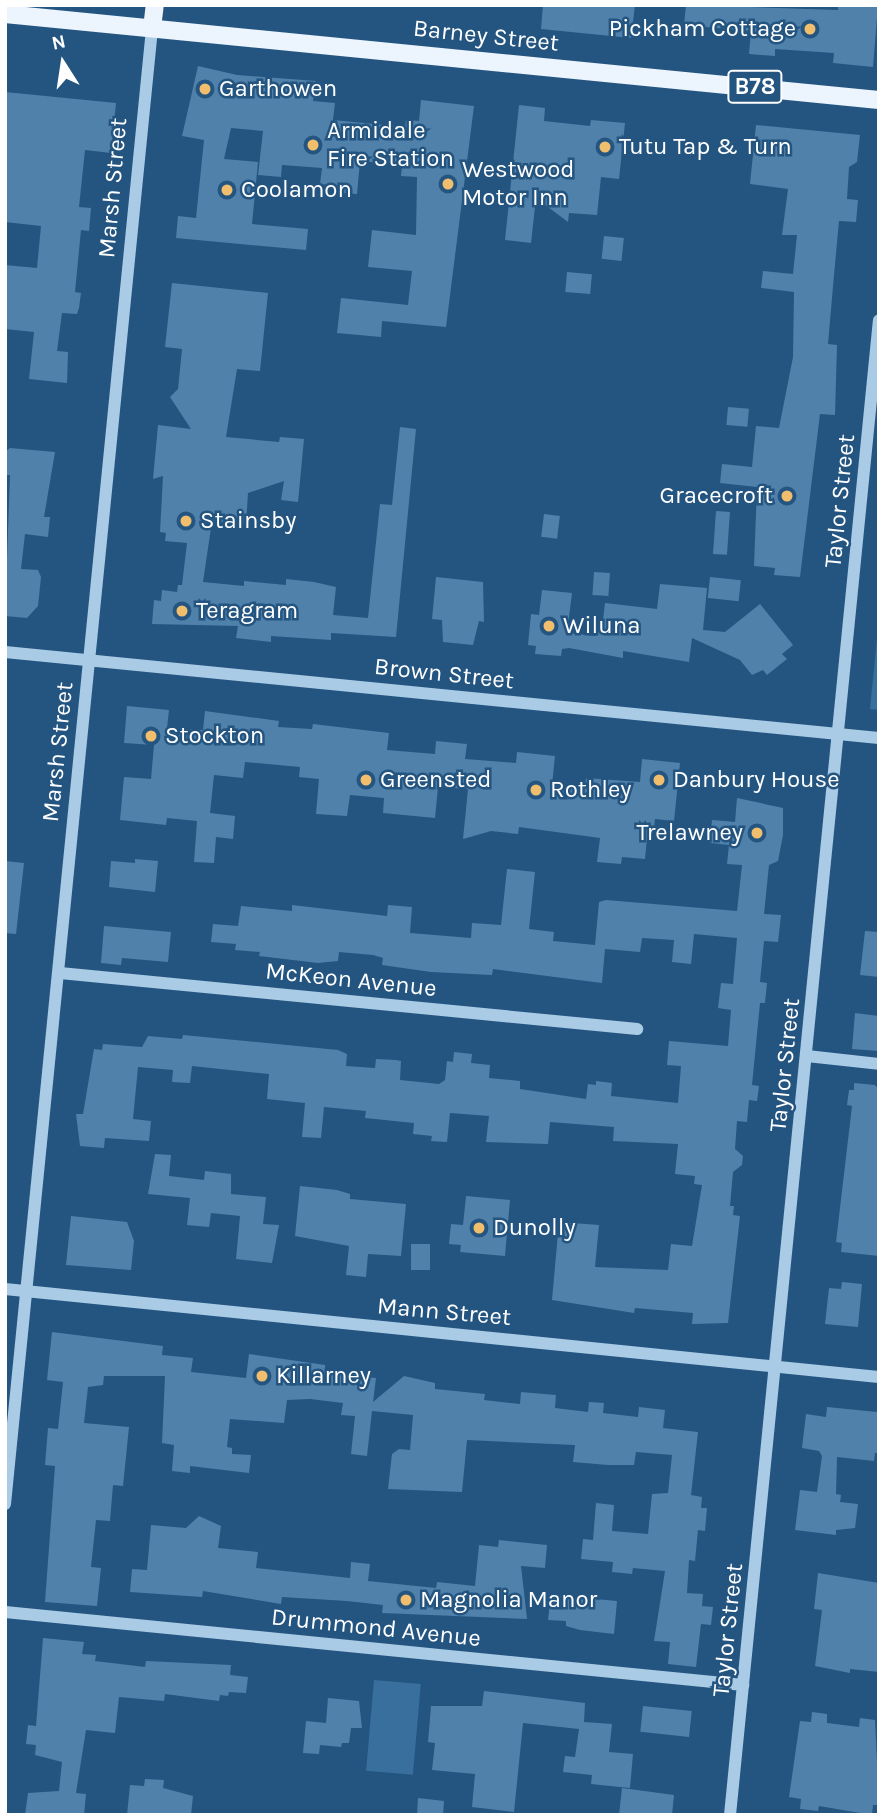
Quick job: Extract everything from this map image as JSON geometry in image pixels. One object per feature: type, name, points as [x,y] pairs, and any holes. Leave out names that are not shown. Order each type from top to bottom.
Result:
[{"type":"main road","name":"Marsh Street","points":[[152,28],[155,5]]},
{"type":"main road","name":"Barney Street","points":[[5,14],[879,100]]},
{"type":"street","name":"Marsh Street","points":[[5,1504],[92,660],[152,28]]},
{"type":"street","name":"Taylor Street","points":[[730,1815],[879,320]]},
{"type":"street","name":"Brown Street","points":[[5,652],[879,738]]},
{"type":"street","name":"McKeon Avenue","points":[[60,973],[637,1029]]},
{"type":"street","points":[[807,1056],[879,1063]]},
{"type":"street","name":"Mann Street","points":[[5,1289],[879,1377]]},
{"type":"street","name":"Drummond Avenue","points":[[5,1612],[743,1685]]},
{"type":"shaded area","points":[[879,618],[879,710],[870,709]]},
{"type":"shaded area","points":[[374,1680],[421,1684],[413,1775],[366,1771]]},
{"type":"building","points":[[543,5],[635,5],[631,38],[541,29]]},
{"type":"building","points":[[686,5],[838,10],[838,5],[878,5],[873,67],[833,63],[834,53],[775,49],[775,56],[749,54],[751,31],[684,25]]},
{"type":"building","points":[[198,66],[237,75],[316,81],[313,101],[335,103],[333,120],[405,127],[406,120],[419,121],[421,100],[474,106],[446,327],[382,321],[381,337],[337,333],[341,298],[408,305],[412,271],[368,267],[372,230],[416,235],[417,177],[401,176],[402,165],[360,161],[357,194],[339,193],[340,186],[320,184],[322,168],[282,165],[281,177],[258,175],[263,131],[231,128],[224,159],[258,162],[252,224],[308,229],[306,250],[176,238],[178,216],[196,218],[204,140],[182,136]]},
{"type":"building","points":[[5,92],[116,103],[111,153],[85,150],[79,207],[91,208],[89,231],[81,230],[75,292],[81,293],[79,308],[77,314],[62,313],[57,351],[68,352],[67,383],[29,379],[34,332],[5,329],[5,265],[37,268],[41,226],[5,222]]},
{"type":"building","points":[[519,105],[545,108],[544,121],[590,126],[591,120],[625,123],[619,179],[601,177],[597,215],[569,213],[568,222],[536,198],[531,243],[505,240]]},
{"type":"building","points":[[756,125],[860,135],[857,162],[849,167],[847,199],[858,200],[856,222],[839,221],[834,275],[828,344],[837,345],[835,415],[820,414],[800,577],[774,575],[775,568],[754,566],[757,487],[720,483],[722,464],[752,467],[756,426],[779,428],[793,357],[794,292],[761,288],[763,271],[793,274],[797,235],[782,235],[788,189],[750,184]]},
{"type":"building","points":[[604,236],[624,238],[621,261],[602,259]]},
{"type":"building","points":[[567,272],[592,274],[590,294],[565,292]]},
{"type":"building","points":[[172,283],[268,293],[260,371],[237,369],[226,437],[279,442],[280,437],[304,439],[298,502],[281,500],[284,481],[248,493],[246,524],[212,521],[203,582],[244,586],[244,581],[286,585],[286,579],[314,582],[336,587],[333,615],[368,618],[380,504],[392,505],[400,427],[416,429],[396,637],[331,633],[331,640],[271,636],[271,642],[236,638],[238,626],[152,624],[154,600],[161,601],[162,590],[177,592],[178,585],[182,585],[187,543],[165,541],[166,533],[160,532],[163,476],[153,479],[158,425],[191,429],[170,397],[178,389],[182,349],[165,347]]},
{"type":"building","points":[[728,407],[749,409],[747,427],[726,425]]},
{"type":"building","points":[[10,448],[55,452],[44,517],[50,517],[48,537],[25,534],[21,569],[38,570],[41,577],[38,606],[27,618],[5,616],[10,475],[5,475],[5,452]]},
{"type":"building","points":[[716,511],[730,512],[727,555],[713,554]]},
{"type":"building","points":[[544,514],[560,516],[557,539],[541,537]]},
{"type":"building","points":[[594,572],[610,573],[608,596],[592,595]]},
{"type":"building","points":[[436,577],[483,582],[484,622],[479,621],[473,645],[443,642],[442,620],[432,619]]},
{"type":"building","points":[[710,577],[741,580],[739,601],[708,598]]},
{"type":"building","points":[[660,584],[707,588],[703,630],[725,632],[760,604],[793,645],[782,654],[787,659],[767,675],[763,670],[752,675],[740,660],[692,638],[689,662],[623,651],[623,658],[569,648],[562,649],[561,656],[535,654],[536,646],[528,645],[531,614],[539,615],[542,590],[572,593],[567,633],[596,636],[597,628],[602,628],[605,603],[657,609]]},
{"type":"building","points":[[127,706],[169,710],[167,728],[203,730],[205,711],[279,721],[278,727],[312,729],[313,724],[389,733],[387,750],[435,754],[436,741],[467,744],[465,759],[516,763],[517,752],[555,756],[552,785],[585,789],[586,778],[640,782],[642,759],[680,763],[674,821],[655,819],[654,828],[648,828],[645,859],[622,857],[621,864],[597,862],[600,838],[519,827],[518,834],[491,831],[463,839],[468,789],[438,787],[435,818],[383,813],[384,798],[350,795],[347,816],[316,814],[319,779],[299,777],[300,767],[245,762],[243,778],[214,775],[210,813],[235,816],[233,839],[216,837],[214,863],[194,862],[197,821],[167,818],[166,825],[120,820],[124,777],[151,779],[154,745],[124,743]]},
{"type":"building","points":[[737,798],[783,808],[783,835],[778,861],[769,865],[764,914],[781,915],[778,942],[764,941],[760,982],[767,983],[765,1003],[760,1003],[752,1085],[759,1086],[757,1101],[749,1100],[747,1122],[737,1121],[735,1149],[743,1156],[742,1165],[733,1172],[730,1206],[734,1206],[733,1215],[740,1216],[728,1323],[692,1324],[693,1313],[635,1308],[634,1313],[552,1300],[559,1222],[599,1225],[595,1267],[668,1270],[671,1244],[692,1246],[702,1185],[694,1184],[695,1176],[675,1174],[678,1144],[613,1141],[614,1127],[550,1122],[548,1144],[486,1142],[489,1116],[450,1113],[447,1142],[431,1141],[432,1136],[413,1134],[414,1123],[365,1118],[366,1111],[324,1107],[321,1138],[302,1137],[305,1103],[267,1099],[269,1074],[192,1066],[190,1083],[172,1082],[173,1070],[138,1067],[133,1119],[151,1121],[149,1141],[105,1138],[104,1148],[80,1146],[76,1114],[83,1114],[94,1049],[102,1050],[103,1044],[142,1047],[148,1036],[182,1039],[183,1035],[338,1050],[347,1054],[346,1066],[375,1068],[376,1059],[396,1060],[401,1061],[400,1080],[439,1084],[445,1080],[447,1061],[453,1062],[454,1052],[472,1054],[471,1063],[490,1065],[489,1078],[520,1081],[520,1089],[586,1099],[588,1084],[596,1085],[596,1081],[612,1083],[611,1096],[678,1103],[681,1066],[667,1065],[669,1041],[728,1046],[731,1010],[718,1008],[721,983],[733,984],[737,938],[694,934],[691,964],[672,962],[674,940],[642,938],[640,952],[605,949],[602,983],[493,969],[492,975],[431,972],[382,965],[383,958],[373,955],[339,952],[338,961],[318,963],[259,956],[260,952],[235,950],[236,944],[211,942],[213,924],[238,926],[241,906],[292,911],[292,905],[387,916],[388,905],[412,907],[410,933],[471,938],[472,923],[501,925],[507,869],[535,872],[529,929],[554,932],[553,941],[595,945],[599,902],[606,900],[737,911],[742,865],[727,864],[729,845],[710,843],[712,820],[735,822]]},
{"type":"building","points":[[135,859],[158,861],[155,892],[109,887],[111,861],[135,863]]},
{"type":"building","points":[[5,861],[24,863],[16,934],[5,933]]},
{"type":"building","points":[[104,926],[171,932],[168,962],[122,958],[121,965],[101,963]]},
{"type":"building","points":[[865,931],[879,932],[879,977],[860,975]]},
{"type":"building","points":[[855,1013],[879,1016],[879,1051],[852,1049]]},
{"type":"building","points":[[854,1083],[875,1085],[879,1090],[879,1256],[841,1252],[842,1243],[836,1242],[852,1106],[847,1105],[849,1090],[854,1090]]},
{"type":"building","points":[[155,1154],[171,1155],[169,1176],[204,1180],[205,1171],[231,1174],[231,1194],[266,1197],[263,1224],[279,1225],[272,1263],[236,1259],[240,1216],[211,1213],[209,1227],[187,1225],[190,1198],[148,1194]]},
{"type":"building","points":[[300,1186],[337,1190],[350,1194],[350,1199],[406,1204],[401,1256],[368,1254],[366,1277],[346,1275],[349,1246],[295,1236]]},
{"type":"building","name":"Dunolly","points":[[466,1196],[510,1200],[505,1256],[460,1252],[461,1245],[449,1244],[451,1224],[463,1225]]},
{"type":"building","points":[[71,1216],[127,1222],[134,1241],[131,1270],[66,1265]]},
{"type":"building","points":[[411,1244],[430,1244],[430,1270],[411,1270]]},
{"type":"building","points":[[842,1282],[862,1284],[858,1327],[825,1324],[829,1288],[841,1289]]},
{"type":"building","points":[[52,1332],[163,1346],[162,1355],[193,1358],[191,1372],[246,1378],[249,1354],[325,1365],[325,1373],[376,1378],[373,1402],[404,1376],[435,1383],[435,1389],[485,1394],[484,1400],[520,1404],[521,1392],[556,1395],[555,1408],[588,1412],[589,1402],[604,1403],[603,1413],[638,1417],[639,1407],[665,1410],[663,1428],[698,1432],[691,1495],[702,1497],[701,1508],[707,1508],[705,1531],[698,1530],[695,1561],[689,1560],[687,1593],[703,1594],[702,1606],[713,1607],[711,1625],[701,1624],[696,1667],[668,1664],[670,1642],[654,1641],[665,1571],[633,1568],[632,1574],[612,1572],[613,1562],[581,1559],[583,1539],[593,1540],[596,1503],[614,1505],[612,1531],[648,1534],[652,1494],[668,1493],[672,1455],[636,1452],[634,1465],[608,1465],[573,1462],[575,1445],[467,1440],[462,1492],[388,1489],[392,1454],[399,1449],[410,1450],[413,1415],[372,1411],[367,1456],[351,1454],[355,1416],[341,1415],[343,1403],[310,1399],[287,1400],[284,1423],[230,1419],[227,1447],[232,1448],[232,1454],[251,1455],[249,1473],[190,1466],[190,1473],[172,1471],[174,1445],[162,1443],[165,1376],[104,1376],[103,1385],[88,1387],[84,1423],[129,1427],[123,1486],[113,1485],[110,1521],[96,1520],[91,1567],[101,1568],[97,1606],[45,1602],[55,1466],[45,1465],[48,1428],[58,1429],[63,1382],[47,1380]]},
{"type":"building","points":[[827,1407],[877,1412],[879,1421],[879,1453],[875,1453],[874,1461],[837,1457],[836,1494],[841,1495],[840,1502],[858,1504],[855,1528],[836,1530],[836,1535],[795,1530],[800,1490],[817,1492],[822,1456],[819,1451],[802,1448],[806,1414],[826,1417]]},
{"type":"building","points":[[199,1516],[221,1526],[218,1548],[258,1552],[256,1568],[350,1578],[351,1562],[370,1564],[368,1581],[436,1588],[437,1582],[475,1586],[479,1545],[498,1547],[499,1540],[547,1545],[545,1568],[521,1566],[527,1619],[382,1613],[383,1605],[282,1597],[281,1604],[203,1591],[202,1597],[130,1592],[132,1569],[147,1570],[151,1525],[186,1528]]},
{"type":"building","points":[[818,1573],[879,1583],[879,1672],[850,1669],[850,1673],[815,1666],[822,1610],[814,1609]]},
{"type":"building","points":[[551,1595],[617,1601],[614,1634],[580,1630],[566,1626],[566,1621],[548,1620]]},
{"type":"building","points":[[43,1638],[84,1642],[82,1654],[96,1655],[95,1661],[145,1667],[146,1661],[231,1665],[230,1675],[248,1677],[246,1693],[229,1692],[228,1696],[220,1695],[219,1701],[165,1694],[164,1701],[119,1697],[115,1733],[86,1730],[76,1793],[86,1794],[84,1815],[25,1815],[28,1793],[59,1791],[62,1762],[35,1755],[36,1745],[26,1744],[28,1725],[36,1726]]},
{"type":"building","points":[[484,1691],[585,1703],[584,1722],[612,1724],[609,1752],[633,1754],[630,1788],[591,1784],[592,1775],[563,1772],[565,1756],[575,1757],[579,1729],[523,1723],[514,1812],[472,1807],[475,1774],[432,1770],[435,1743],[428,1742],[431,1706],[482,1706]]},
{"type":"building","points":[[328,1698],[359,1701],[362,1728],[351,1728],[349,1743],[342,1743],[341,1747],[320,1745],[319,1754],[303,1753],[306,1721],[326,1723]]},
{"type":"building","points":[[643,1706],[692,1711],[689,1737],[640,1732]]},
{"type":"building","points":[[812,1712],[827,1714],[827,1723],[859,1727],[860,1718],[875,1720],[879,1805],[873,1805],[872,1815],[819,1806],[818,1811],[800,1809],[801,1799],[789,1797],[800,1721],[811,1722]]},
{"type":"building","points":[[145,1779],[164,1780],[163,1788],[193,1796],[191,1815],[127,1815],[130,1785],[144,1786]]},
{"type":"building","points":[[622,1788],[674,1795],[672,1815],[619,1815]]},
{"type":"building","points":[[418,1798],[444,1801],[443,1815],[417,1815]]},
{"type":"place","name":"Pickham Cottage","points":[[810,29]]},
{"type":"place","name":"Garthowen","points":[[205,89]]},
{"type":"place","name":"Armidale Fire Station","points":[[313,145]]},
{"type":"place","name":"Tutu Tap & Turn","points":[[605,147]]},
{"type":"place","name":"Westwood Motor Inn","points":[[448,184]]},
{"type":"place","name":"Coolamon","points":[[227,190]]},
{"type":"place","name":"Gracecroft","points":[[787,496]]},
{"type":"place","name":"Stainsby","points":[[186,521]]},
{"type":"place","name":"Teragram","points":[[182,611]]},
{"type":"place","name":"Wiluna","points":[[549,626]]},
{"type":"place","name":"Stockton","points":[[151,736]]},
{"type":"place","name":"Greensted","points":[[366,780]]},
{"type":"place","name":"Danbury House","points":[[659,780]]},
{"type":"place","name":"Rothley","points":[[536,790]]},
{"type":"place","name":"Trelawney","points":[[757,833]]},
{"type":"place","name":"Dunolly","points":[[479,1228]]},
{"type":"place","name":"Killarney","points":[[262,1376]]},
{"type":"place","name":"Magnolia Manor","points":[[406,1600]]}]
